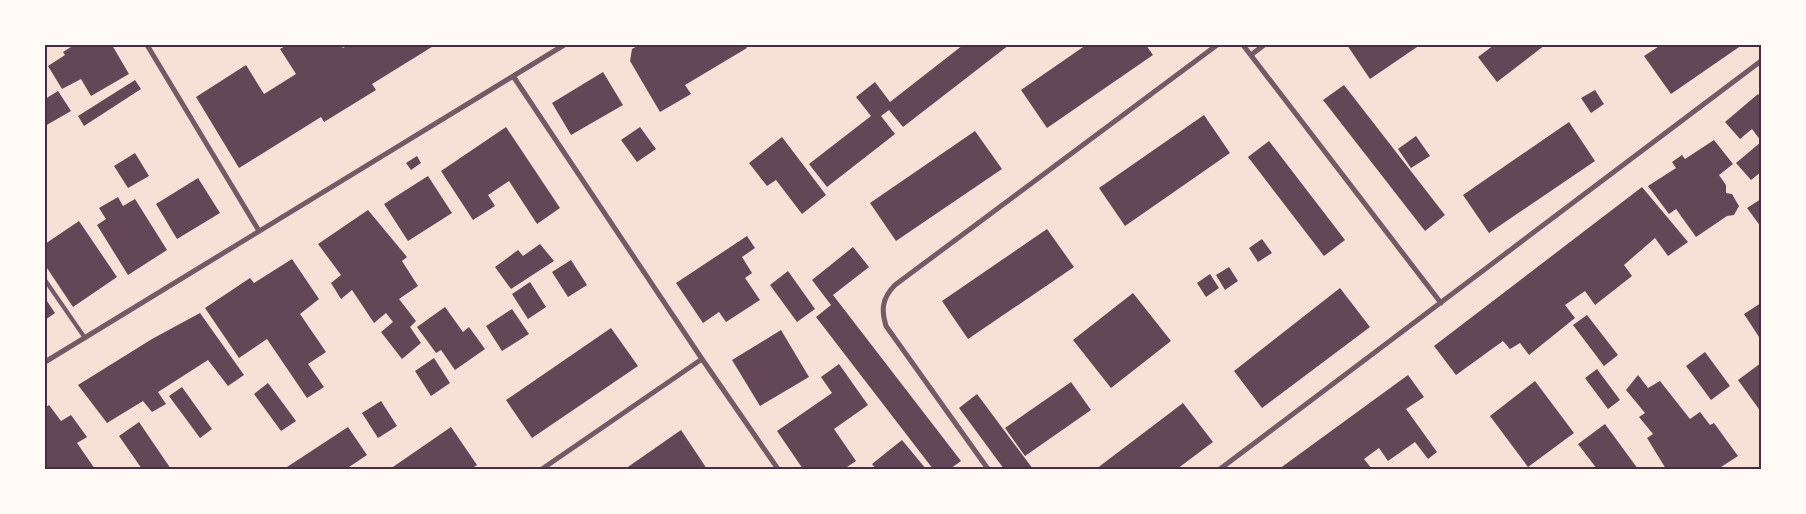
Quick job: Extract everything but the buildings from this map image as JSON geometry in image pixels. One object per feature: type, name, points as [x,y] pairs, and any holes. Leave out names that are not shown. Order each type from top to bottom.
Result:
[{"type":"street","points":[[147,45],[259,231]]},
{"type":"street","points":[[45,362],[564,45]]},
{"type":"street","points":[[988,469],[886,326],[882,311],[886,296],[894,285],[1217,45]]},
{"type":"street","points":[[1243,45],[1441,303]]},
{"type":"street","points":[[1251,55],[1264,45]]},
{"type":"street","points":[[1220,469],[1761,60]]},
{"type":"street","points":[[512,76],[778,469]]},
{"type":"street","points":[[542,469],[702,359]]},
{"type":"lane","points":[[45,280],[85,338]]}]
